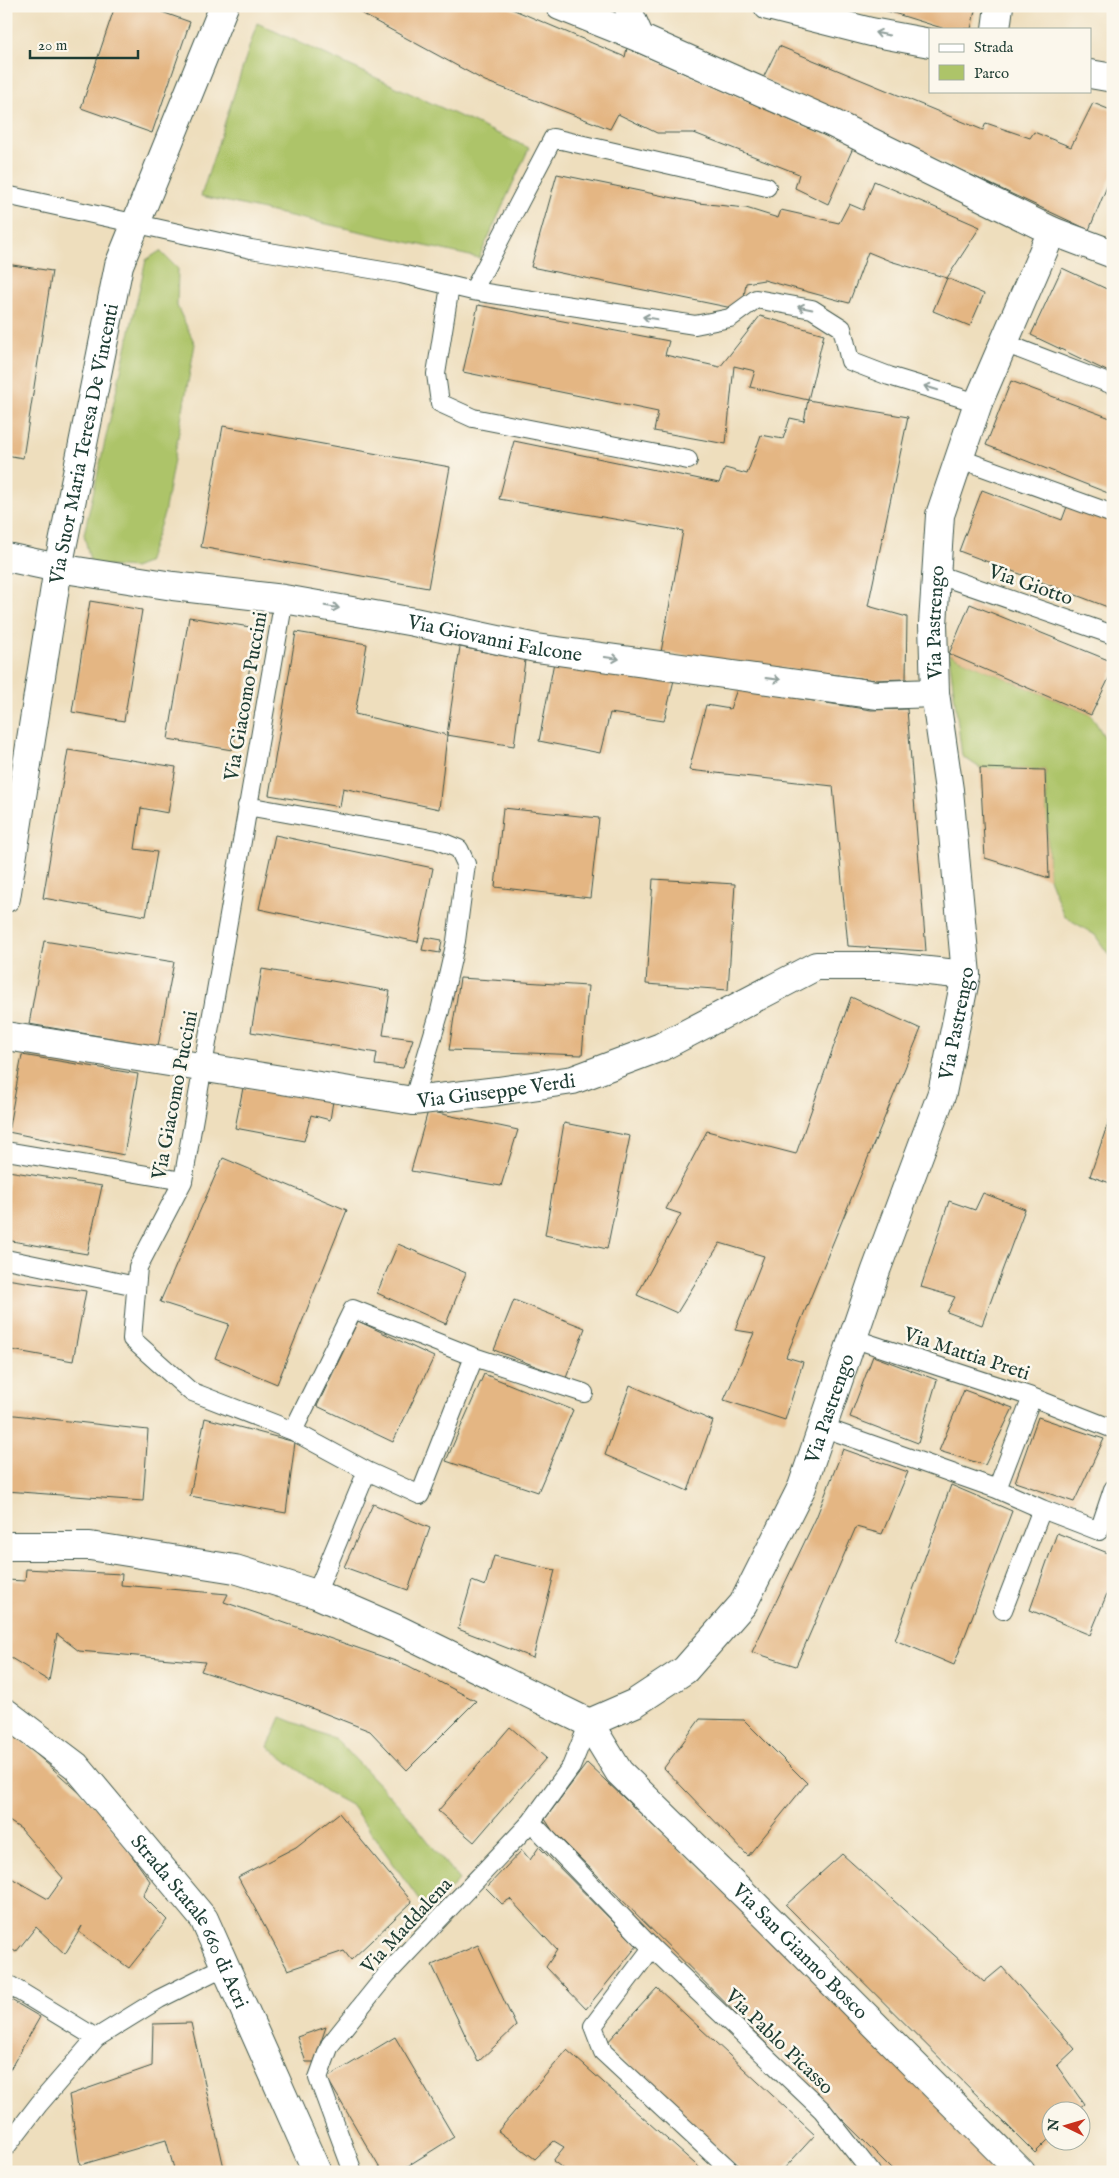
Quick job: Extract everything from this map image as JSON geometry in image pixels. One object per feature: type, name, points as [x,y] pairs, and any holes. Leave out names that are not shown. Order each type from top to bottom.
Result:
[{"type":"street","name":"Via Suor Maria Teresa De Vincenti","points":[[6,898],[58,568],[119,265],[224,6]]},
{"type":"street","points":[[560,6],[640,38],[830,122],[1052,231],[1113,254]]},
{"type":"street","points":[[629,6],[630,16],[640,38]]},
{"type":"street","points":[[768,6],[871,32],[929,43]]},
{"type":"street","points":[[996,28],[999,6]]},
{"type":"street","points":[[1092,74],[1113,78]]},
{"type":"street","name":"Via Pastrengo","points":[[588,1723],[635,1703],[684,1670],[743,1604],[802,1487],[852,1338],[942,1092],[966,975],[949,790],[935,693],[933,624],[940,515],[978,403],[1052,231]]},
{"type":"street","name":"Via Giovanni Falcone","points":[[6,557],[58,568],[173,586],[284,599],[414,622],[545,649],[806,683],[878,695],[935,693]]},
{"type":"street","name":"Via Giuseppe Verdi","points":[[6,1036],[413,1101],[498,1092],[573,1080],[662,1047],[816,966],[881,966],[966,975]]},
{"type":"street","points":[[6,1546],[90,1546],[235,1569],[316,1594],[397,1628],[588,1723]]},
{"type":"street","name":"Strada Statale 660 di Acri","points":[[6,1713],[76,1766],[204,1919],[317,2172]]},
{"type":"street","name":"Via San Gianno Bosco","points":[[588,1723],[619,1772],[755,1905],[1021,2172]]},
{"type":"lane","points":[[473,291],[553,138],[767,187]]},
{"type":"lane","points":[[6,195],[251,249],[402,274],[473,291],[695,325],[730,318],[756,299],[812,309],[842,328],[850,361],[889,376],[978,403]]},
{"type":"lane","points":[[450,286],[436,374],[440,403],[473,418],[688,460]]},
{"type":"lane","points":[[1004,343],[1113,385]]},
{"type":"lane","points":[[958,458],[1113,514]]},
{"type":"lane","name":"Via Giotto","points":[[936,574],[1113,635]]},
{"type":"lane","name":"Via Giacomo Puccini","points":[[284,599],[183,1181],[138,1267],[132,1339],[190,1391],[293,1431],[366,1471],[420,1495],[474,1357]]},
{"type":"lane","points":[[247,806],[437,840],[459,849],[466,864],[456,941],[440,1011],[413,1101]]},
{"type":"lane","points":[[6,1151],[183,1181]]},
{"type":"lane","points":[[6,1259],[136,1286]]},
{"type":"lane","points":[[293,1431],[353,1309],[474,1357],[584,1393]]},
{"type":"lane","name":"Via Mattia Preti","points":[[852,1338],[1032,1397],[997,1489]]},
{"type":"lane","points":[[1032,1397],[1113,1429]]},
{"type":"lane","points":[[822,1427],[997,1489],[1042,1509],[1100,1531],[1113,1488]]},
{"type":"lane","points":[[316,1594],[366,1471]]},
{"type":"lane","points":[[1003,1610],[1042,1509]]},
{"type":"lane","name":"Via Maddalena","points":[[353,2172],[318,2078],[330,2045],[387,1974],[530,1822],[572,1767],[588,1723]]},
{"type":"lane","name":"Via Pablo Picasso","points":[[530,1822],[652,1948],[822,2110],[871,2172]]},
{"type":"lane","points":[[652,1948],[593,2026],[603,2052],[732,2172]]},
{"type":"lane","points":[[6,2147],[39,2104],[96,2038],[159,1999],[225,1966]]},
{"type":"lane","points":[[6,1982],[96,2038]]},
{"type":"green space","points":[[257,23],[529,148],[479,258],[201,196]]},
{"type":"green space","points":[[160,251],[178,269],[177,306],[195,344],[164,514],[147,563],[134,568],[91,565],[84,534],[146,260]]},
{"type":"green space","points":[[949,654],[1091,715],[1113,751],[1113,961],[1095,935],[1064,916],[1049,878],[1045,770],[980,768],[962,756]]},
{"type":"green space","points":[[281,1717],[337,1740],[405,1812],[459,1880],[428,1912],[352,1806],[328,1793],[268,1747]]},
{"type":"building","points":[[115,6],[145,6],[190,22],[152,133],[81,108]]},
{"type":"building","points":[[364,6],[505,6],[625,57],[627,48],[853,148],[828,204],[795,188],[799,174],[694,133],[657,133],[618,114],[610,129],[485,81],[362,14]]},
{"type":"building","points":[[871,6],[976,6],[971,28],[942,28]]},
{"type":"building","points":[[779,46],[983,130],[986,123],[1030,138],[1034,132],[1071,147],[1093,103],[1113,111],[1113,172],[1089,230],[763,78]]},
{"type":"building","points":[[557,174],[698,203],[746,208],[778,218],[781,210],[839,223],[849,204],[863,210],[874,181],[980,227],[947,278],[890,261],[868,252],[849,303],[764,280],[746,283],[742,310],[531,267]]},
{"type":"building","points":[[6,264],[52,271],[23,458],[6,455]]},
{"type":"building","points":[[1062,268],[1113,292],[1113,374],[1031,335]]},
{"type":"building","points":[[947,278],[984,294],[970,326],[933,311]]},
{"type":"building","points":[[478,305],[669,341],[665,355],[720,367],[760,316],[824,334],[808,400],[750,387],[755,371],[734,366],[726,444],[654,431],[658,412],[463,372]]},
{"type":"building","points":[[1011,381],[1113,419],[1113,495],[986,445]]},
{"type":"building","points":[[808,400],[908,417],[868,606],[907,617],[906,679],[875,680],[661,652],[683,531],[499,499],[514,441],[719,483],[725,468],[747,474],[761,435],[783,439],[790,418],[804,421]]},
{"type":"building","points":[[223,426],[450,467],[428,588],[201,547]]},
{"type":"building","points":[[982,490],[1062,520],[1068,504],[1113,521],[1113,609],[959,551]]},
{"type":"building","points":[[90,601],[142,610],[124,721],[72,712]]},
{"type":"building","points":[[970,604],[1113,662],[1113,670],[1091,715],[949,654]]},
{"type":"building","points":[[189,617],[256,628],[247,684],[232,750],[168,739]]},
{"type":"building","points":[[296,632],[367,644],[355,714],[447,735],[439,809],[343,788],[340,807],[269,795]]},
{"type":"building","points":[[460,647],[525,660],[514,746],[447,735]]},
{"type":"building","points":[[554,662],[674,680],[664,721],[610,713],[600,753],[539,741]]},
{"type":"building","points":[[737,689],[871,710],[907,709],[926,951],[848,946],[833,786],[689,770],[706,705],[730,709]]},
{"type":"building","points":[[68,750],[176,767],[168,813],[141,808],[135,849],[157,852],[146,916],[43,898]]},
{"type":"building","points":[[980,768],[1045,770],[1049,878],[985,858]]},
{"type":"building","points":[[503,808],[599,818],[590,898],[495,887]]},
{"type":"building","points":[[275,835],[433,868],[418,942],[259,909]]},
{"type":"building","points":[[653,879],[735,884],[728,990],[646,984]]},
{"type":"building","points":[[425,937],[442,940],[440,953],[422,950]]},
{"type":"building","points":[[44,941],[174,962],[158,1046],[29,1024]]},
{"type":"building","points":[[262,969],[390,991],[383,1035],[413,1039],[403,1068],[375,1065],[377,1053],[251,1032]]},
{"type":"building","points":[[460,978],[588,986],[582,1055],[449,1050]]},
{"type":"building","points":[[851,997],[921,1029],[786,1357],[803,1362],[785,1420],[724,1400],[754,1333],[735,1330],[764,1256],[720,1243],[677,1313],[637,1295],[681,1214],[666,1209],[707,1131],[796,1154]]},
{"type":"building","points":[[22,1055],[138,1074],[124,1155],[8,1132]]},
{"type":"building","points":[[243,1088],[333,1101],[330,1120],[311,1115],[304,1141],[235,1128]]},
{"type":"building","points":[[428,1111],[518,1130],[501,1186],[411,1171]]},
{"type":"building","points":[[1109,1120],[1113,1121],[1113,1184],[1090,1176]]},
{"type":"building","points":[[564,1123],[630,1136],[607,1249],[545,1235]]},
{"type":"building","points":[[223,1158],[347,1210],[277,1384],[215,1358],[229,1324],[160,1302]]},
{"type":"building","points":[[8,1171],[102,1186],[87,1254],[6,1240]]},
{"type":"building","points":[[983,1193],[1025,1209],[982,1325],[947,1312],[955,1297],[921,1287],[949,1201],[975,1210]]},
{"type":"building","points":[[398,1244],[466,1273],[446,1324],[377,1293]]},
{"type":"building","points":[[6,1279],[86,1291],[73,1361],[6,1349]]},
{"type":"building","points":[[514,1300],[585,1328],[566,1378],[494,1350]]},
{"type":"building","points":[[358,1321],[434,1357],[393,1442],[317,1406]]},
{"type":"building","points":[[873,1356],[937,1380],[918,1443],[850,1417]]},
{"type":"building","points":[[484,1374],[573,1410],[538,1492],[446,1461]]},
{"type":"building","points":[[630,1385],[713,1421],[688,1491],[605,1455]]},
{"type":"building","points":[[964,1390],[1013,1408],[985,1465],[939,1451]]},
{"type":"building","points":[[6,1414],[148,1430],[143,1501],[6,1491]]},
{"type":"building","points":[[1038,1417],[1104,1439],[1074,1502],[1015,1482]]},
{"type":"building","points":[[205,1418],[295,1442],[286,1513],[190,1496]]},
{"type":"building","points":[[843,1449],[908,1472],[882,1534],[856,1527],[796,1666],[752,1652],[816,1518]]},
{"type":"building","points":[[951,1485],[1012,1511],[954,1665],[895,1640]]},
{"type":"building","points":[[373,1504],[430,1528],[408,1590],[344,1567]]},
{"type":"building","points":[[1057,1533],[1113,1555],[1113,1579],[1090,1635],[1030,1610]]},
{"type":"building","points":[[494,1556],[555,1570],[533,1658],[458,1629],[472,1581],[485,1586]]},
{"type":"building","points":[[26,1569],[122,1574],[121,1585],[228,1594],[224,1602],[407,1665],[476,1701],[407,1770],[370,1731],[288,1699],[201,1671],[205,1662],[79,1651],[57,1634],[49,1681],[6,1655],[6,1580],[25,1581]]},
{"type":"building","points":[[700,1719],[744,1720],[807,1783],[748,1856],[664,1768]]},
{"type":"building","points":[[6,1727],[99,1810],[150,1881],[143,1896],[167,1920],[129,1968],[79,1932],[82,1926],[65,1954],[36,1927],[16,1952],[6,1946],[6,1875],[48,1899],[63,1878],[21,1829],[6,1819]]},
{"type":"building","points":[[510,1727],[546,1758],[474,1842],[438,1811]]},
{"type":"building","points":[[587,1763],[808,1972],[1004,2172],[895,2172],[552,1830],[545,1819]]},
{"type":"building","points":[[339,1813],[412,1902],[351,1960],[344,1951],[288,1970],[238,1877],[296,1847]]},
{"type":"building","points":[[539,1847],[637,1946],[586,2009],[546,1967],[557,1950],[510,1899],[502,1904],[486,1888],[522,1850],[530,1860]]},
{"type":"building","points":[[842,1854],[984,1982],[1002,1967],[1075,2049],[1057,2066],[1081,2100],[1042,2100],[1042,2146],[1035,2153],[786,1905]]},
{"type":"building","points":[[478,1945],[516,2026],[478,2062],[432,1965]]},
{"type":"building","points":[[657,1988],[815,2135],[781,2172],[743,2172],[606,2044]]},
{"type":"building","points":[[6,1997],[40,2017],[9,2071],[6,2069]]},
{"type":"building","points":[[191,2023],[225,2172],[175,2172],[166,2140],[80,2165],[69,2095],[152,2066],[153,2024]]},
{"type":"building","points":[[326,2027],[314,2062],[306,2062],[297,2037]]},
{"type":"building","points":[[395,2037],[454,2137],[398,2172],[382,2172],[327,2078]]},
{"type":"building","points":[[567,2050],[704,2172],[568,2172],[553,2161],[564,2147],[554,2141],[535,2159],[498,2131]]}]
